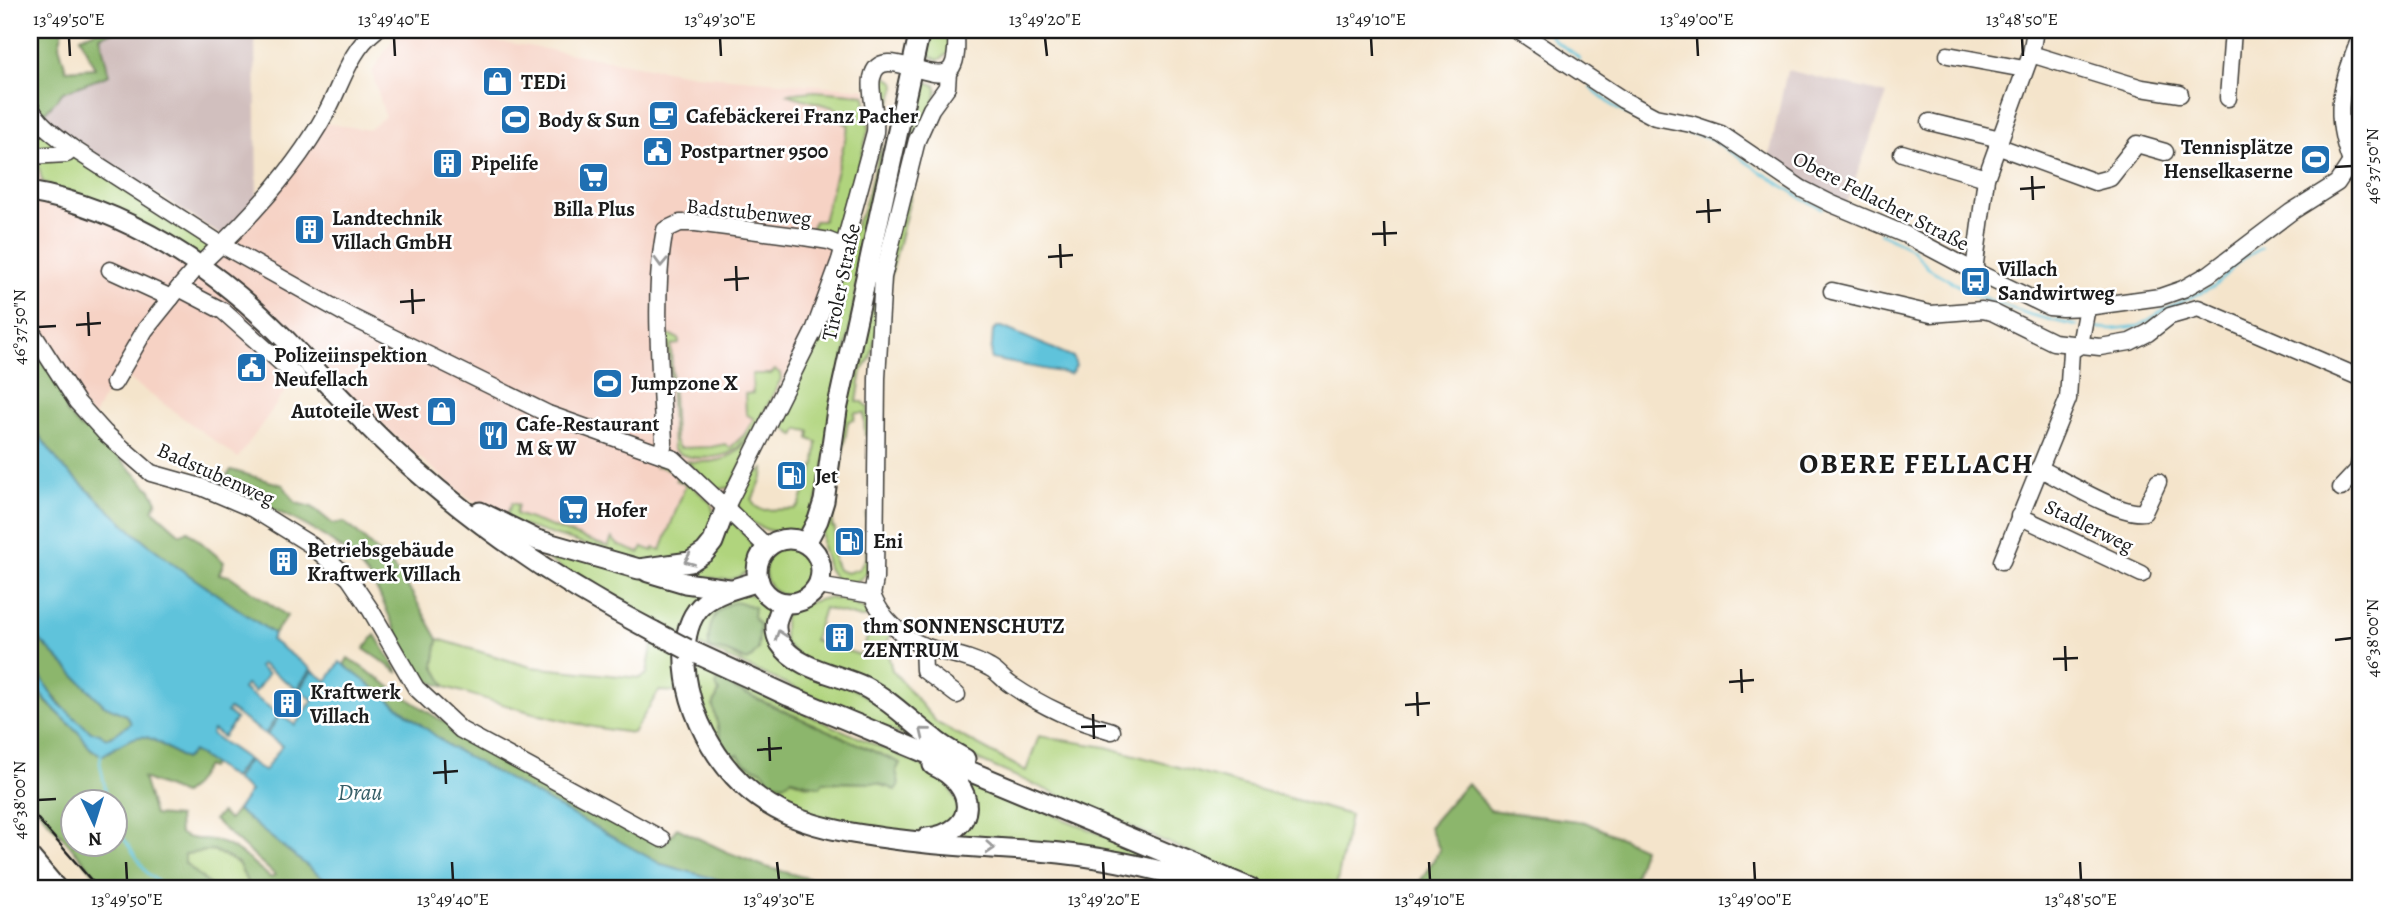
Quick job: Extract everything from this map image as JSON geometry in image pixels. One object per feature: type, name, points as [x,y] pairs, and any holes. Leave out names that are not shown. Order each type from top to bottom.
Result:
[{"type":"main road","name":"Tiroler Straße","points":[[806,543],[824,501],[836,410],[920,30]]},
{"type":"main road","points":[[30,192],[50,195],[121,220],[178,251],[226,285],[282,336],[393,450],[465,512],[535,564],[594,600],[727,667],[1250,888]]},
{"type":"main road","points":[[428,480],[452,491],[476,510],[537,540],[685,583],[729,589]]},
{"type":"main road","points":[[639,569],[691,562],[713,542],[726,507]]},
{"type":"main road","points":[[785,539],[806,543],[814,549],[821,565],[818,586],[802,601],[784,603],[770,596],[759,581],[757,567],[760,557],[767,547],[785,539]]},
{"type":"main road","points":[[759,581],[717,593],[694,613],[687,629],[685,645],[688,685],[704,734],[736,778],[760,799],[814,826],[843,833],[934,845],[1062,853],[1105,859],[1160,870],[1220,888]]},
{"type":"main road","points":[[784,603],[776,617],[776,630],[780,642],[789,653],[801,662],[867,688],[936,741],[967,761],[1002,775],[1023,793]]},
{"type":"main road","points":[[889,737],[914,757],[945,771],[959,783],[967,807],[964,819],[954,830],[944,835],[898,840]]},
{"type":"main road","points":[[30,857],[56,888]]},
{"type":"street","points":[[206,259],[222,245],[280,180],[326,113],[354,53],[376,30]]},
{"type":"street","points":[[956,30],[955,59],[948,72],[947,87],[930,109],[917,140],[883,277],[874,491],[876,579],[872,595],[878,609],[891,625],[923,645],[953,653],[990,668],[1008,683],[1048,708],[1073,720],[1112,731]]},
{"type":"street","name":"Obere Fellacher Straße","points":[[1517,30],[1623,100],[1655,117],[1691,124],[1721,134],[1802,189],[1906,235],[2049,307],[2062,308],[2083,326],[2183,289],[2204,292],[2291,212],[2337,183],[2356,158],[2342,139],[2339,113],[2347,73],[2361,35]]},
{"type":"street","points":[[1974,271],[1986,178],[2027,62],[2035,30]]},
{"type":"street","points":[[2228,98],[2233,30]]},
{"type":"street","points":[[1948,55],[2027,62],[2180,94]]},
{"type":"street","points":[[726,507],[814,331],[844,247],[875,132],[877,118],[872,75],[877,67],[889,63],[912,66],[936,74],[948,72]]},
{"type":"street","points":[[30,106],[49,130],[72,148],[222,245],[351,317],[548,414],[674,459],[767,547]]},
{"type":"street","points":[[1930,122],[1998,142],[2095,181],[2110,178],[2137,144],[2165,152]]},
{"type":"street","points":[[30,156],[67,154],[72,148]]},
{"type":"street","points":[[1902,153],[1986,178]]},
{"type":"street","name":"Badstubenweg","points":[[662,454],[664,442],[659,324],[661,248],[665,230],[680,223],[696,223],[804,237],[844,247]]},
{"type":"street","points":[[110,270],[223,311],[297,377]]},
{"type":"street","points":[[114,383],[145,330],[192,273]]},
{"type":"street","points":[[1832,291],[1931,314],[1982,310],[1992,312],[2053,342],[2083,326],[2100,347],[2130,342],[2204,292],[2361,378]]},
{"type":"street","name":"Stadlerweg","points":[[2002,561],[2068,399],[2071,352],[2083,326]]},
{"type":"street","name":"Badstubenweg","points":[[30,329],[77,402],[105,433],[151,473],[201,487],[253,509],[311,545],[349,578],[416,688],[461,730],[662,839]]},
{"type":"street","points":[[2341,488],[2358,470],[2361,457]]},
{"type":"street","name":"Stadlerweg","points":[[2039,468],[2136,514],[2144,512],[2158,482]]},
{"type":"street","name":"Stadlerweg","points":[[2019,516],[2141,574]]},
{"type":"street","points":[[818,586],[872,595]]},
{"type":"street","points":[[923,645],[925,670],[957,695]]},
{"type":"shaded area","points":[[118,30],[246,30],[255,39],[257,201],[222,236],[59,130],[42,116],[63,92],[109,75],[100,35]]},
{"type":"shaded area","points":[[398,31],[510,43],[695,75],[866,89],[871,127],[823,296],[733,487],[681,553],[647,560],[504,520],[465,496],[307,361],[238,458],[117,370],[93,418],[30,337],[30,146],[42,181],[200,270],[324,123],[369,130],[385,116],[372,72]]},
{"type":"shaded area","points":[[1787,70],[1887,94],[1846,204],[1795,179],[1769,158]]},
{"type":"green space","points":[[30,30],[63,30],[59,45],[66,70],[95,68],[80,37],[98,30],[118,30],[100,36],[109,75],[63,92],[42,116],[30,95]]},
{"type":"green space","points":[[928,30],[950,30],[948,52],[943,58],[938,60],[931,56],[926,39]]},
{"type":"green space","points":[[887,77],[895,82],[896,87],[881,130],[878,88],[883,78]]},
{"type":"green space","points":[[927,82],[935,85],[937,91],[870,359],[862,370],[857,402],[863,402],[868,407],[870,435],[865,435],[864,413],[855,413],[854,420],[848,421],[833,512],[834,560],[838,570],[847,573],[859,569],[866,557],[866,514],[869,514],[868,571],[861,579],[851,583],[835,579],[828,568],[822,546],[822,533],[834,462],[899,160],[917,112],[918,90]]},
{"type":"green space","points":[[814,91],[865,95],[869,128],[840,237],[811,232],[814,221],[823,221],[849,125],[842,122],[842,113],[835,108],[786,94]]},
{"type":"green space","points":[[30,124],[217,244],[197,266],[42,181]]},
{"type":"green space","points":[[882,143],[881,164],[864,237],[819,495],[812,515],[799,530],[789,533],[766,530],[741,511],[739,493],[743,483],[748,483],[748,478],[764,469],[752,500],[755,506],[762,510],[794,509],[799,506],[815,464],[817,442],[809,439],[810,431],[798,429],[795,436],[785,428],[779,415],[862,214]]},
{"type":"green space","points":[[671,335],[679,339],[679,344],[671,345],[675,440],[679,448],[725,444],[730,448],[744,435],[754,419],[746,414],[745,394],[753,393],[752,374],[771,374],[775,370],[780,373],[781,379],[753,430],[739,447],[728,454],[696,458],[673,449],[669,357],[665,338]]},
{"type":"green space","points":[[30,337],[67,397],[66,412],[82,429],[89,427],[151,490],[157,501],[153,510],[180,534],[188,531],[224,562],[219,574],[230,576],[287,616],[274,634],[176,566],[133,532],[61,465],[30,423]]},
{"type":"green space","points":[[765,413],[731,487],[716,490],[686,461],[702,462],[726,458],[750,437]]},
{"type":"green space","points":[[665,462],[711,503],[713,525],[695,555],[645,563],[504,520],[512,503],[518,505],[516,514],[608,547],[612,538],[618,545],[639,553],[643,547],[653,551],[654,548],[661,550],[686,484],[676,480],[677,473],[658,466],[655,468],[658,463]]},
{"type":"green space","points":[[231,470],[283,485],[296,503],[312,507],[333,524],[343,522],[392,566],[412,593],[438,639],[434,666],[446,687],[421,679],[377,590],[350,556],[316,531],[276,511],[218,490]]},
{"type":"green space","points":[[726,515],[752,545],[753,564],[745,573],[727,580],[656,571],[690,566]]},
{"type":"green space","points":[[506,531],[711,590],[680,637],[622,609]]},
{"type":"green space","points":[[790,546],[808,553],[815,571],[808,589],[790,596],[772,589],[765,571],[772,553]]},
{"type":"green space","points":[[732,594],[750,594],[777,606],[775,642],[856,687],[920,739],[916,742],[692,642],[699,618]],"holes":[[[724,609],[742,661],[727,652],[714,616]]]},
{"type":"green space","points":[[829,598],[846,601],[868,611],[866,618],[824,608],[814,640],[860,655],[874,622],[891,633],[886,647],[892,670],[937,723],[1026,771],[1039,736],[1106,747],[1350,815],[1336,888],[1271,888],[969,756],[800,658],[784,642],[784,616],[805,604]]},
{"type":"green space","points":[[738,602],[754,607],[753,617],[760,625],[758,650],[748,661],[709,648],[709,633],[714,618],[723,607]]},
{"type":"green space","points":[[30,630],[104,705],[126,715],[131,723],[117,734],[108,737],[98,735],[76,720],[53,696],[31,663]]},
{"type":"green space","points":[[375,635],[399,673],[364,649]]},
{"type":"green space","points":[[438,639],[531,667],[640,678],[647,674],[653,640],[678,655],[681,692],[659,691],[633,733],[585,726],[446,687],[434,666]]},
{"type":"green space","points":[[348,658],[434,716],[664,844],[677,828],[766,867],[844,888],[748,888],[661,864],[450,747],[344,665]]},
{"type":"green space","points":[[693,662],[944,775],[960,809],[950,827],[914,834],[817,819],[760,789],[723,752],[704,716]],"holes":[[[719,679],[735,689],[900,763],[885,787],[878,783],[824,782],[809,786],[744,763],[738,754],[729,756],[722,744],[713,706],[719,692]]]},
{"type":"green space","points":[[30,673],[46,702],[79,733],[92,751],[103,755],[128,740],[144,737],[160,743],[184,759],[192,751],[213,764],[210,768],[206,766],[192,787],[183,794],[143,778],[154,815],[178,817],[179,833],[224,844],[239,852],[271,878],[275,875],[214,820],[221,813],[229,820],[237,810],[335,888],[250,888],[238,863],[213,850],[185,854],[185,863],[213,888],[107,888],[81,858],[130,858],[130,788],[60,788],[60,834],[30,800]]},
{"type":"green space","points":[[719,679],[735,689],[900,763],[896,771],[899,784],[895,790],[878,783],[824,782],[820,787],[792,779],[784,784],[771,783],[763,771],[744,763],[738,754],[730,756],[722,744],[713,706],[719,692],[716,685]]},
{"type":"green space","points":[[967,780],[1177,865],[950,838]]},
{"type":"green space","points":[[1467,783],[1490,810],[1585,822],[1643,848],[1632,888],[1402,888],[1419,883],[1440,850],[1429,827]]},
{"type":"green space","points":[[213,850],[238,863],[250,888],[213,888],[185,863],[185,854]]},
{"type":"water","points":[[997,327],[1073,357],[1076,366],[1070,374],[991,359],[993,331]]},
{"type":"water","points":[[30,423],[61,465],[133,532],[176,566],[274,634],[271,640],[311,669],[297,689],[261,664],[259,667],[268,674],[255,692],[246,685],[243,689],[279,714],[265,734],[229,709],[227,712],[236,719],[223,737],[213,730],[211,734],[247,759],[233,778],[193,751],[185,759],[160,743],[144,737],[128,740],[103,755],[98,753],[40,692],[31,672],[30,660],[57,702],[91,732],[100,733],[105,738],[111,737],[131,723],[126,715],[104,705],[30,630]]},
{"type":"water","name":"Drau","points":[[340,662],[450,747],[661,864],[748,888],[335,888],[237,810],[250,791],[235,780],[248,760],[264,771],[282,746],[267,735],[280,715],[295,725],[313,700],[299,690],[312,671],[327,681]]},
{"type":"waterway","points":[[1549,30],[1554,40],[1580,60]]},
{"type":"waterway","points":[[1590,87],[1617,109],[1655,127],[1708,137],[1806,201],[1823,208]]},
{"type":"waterway","points":[[1880,233],[1912,249],[1928,268],[1973,294],[2031,315],[2077,326]]},
{"type":"waterway","points":[[2090,327],[2112,329],[2139,326],[2169,307],[2214,287],[2240,260],[2262,248]]},
{"type":"waterway","points":[[101,754],[105,788]]},
{"type":"waterway","points":[[130,848],[147,873],[166,888]]},
{"type":"railway","points":[[30,810],[98,888]]},
{"type":"place","name":"TEDi","points":[[498,82]]},
{"type":"place","name":"Cafebäckerei Franz Pacher","points":[[663,116]]},
{"type":"place","name":"Body & Sun","points":[[515,120]]},
{"type":"place","name":"Postpartner 9500","points":[[657,151]]},
{"type":"place","name":"Tennisplätze Henselkaserne","points":[[2316,159]]},
{"type":"place","name":"Pipelife","points":[[448,163]]},
{"type":"place","name":"Billa Plus","points":[[594,177]]},
{"type":"place","name":"Landtechnik Villach GmbH","points":[[309,230]]},
{"type":"place","name":"Villach Sandwirtweg","points":[[1975,281]]},
{"type":"place","name":"Polizeiinspektion Neufellach","points":[[251,367]]},
{"type":"place","name":"Jumpzone X","points":[[608,383]]},
{"type":"place","name":"Autoteile West","points":[[442,411]]},
{"type":"place","name":"Cafe-Restaurant M & W","points":[[493,436]]},
{"type":"place","name":"Jet","points":[[792,476]]},
{"type":"place","name":"Hofer","points":[[573,510]]},
{"type":"place","name":"Eni","points":[[850,541]]},
{"type":"place","name":"Betriebsgebäude Kraftwerk Villach","points":[[284,562]]},
{"type":"place","name":"thm SONNENSCHUTZ ZENTRUM","points":[[840,638]]},
{"type":"place","name":"Kraftwerk Villach","points":[[287,704]]},
{"type":"district","name":"OBERE FELLACH","points":[[1917,463]]}]
